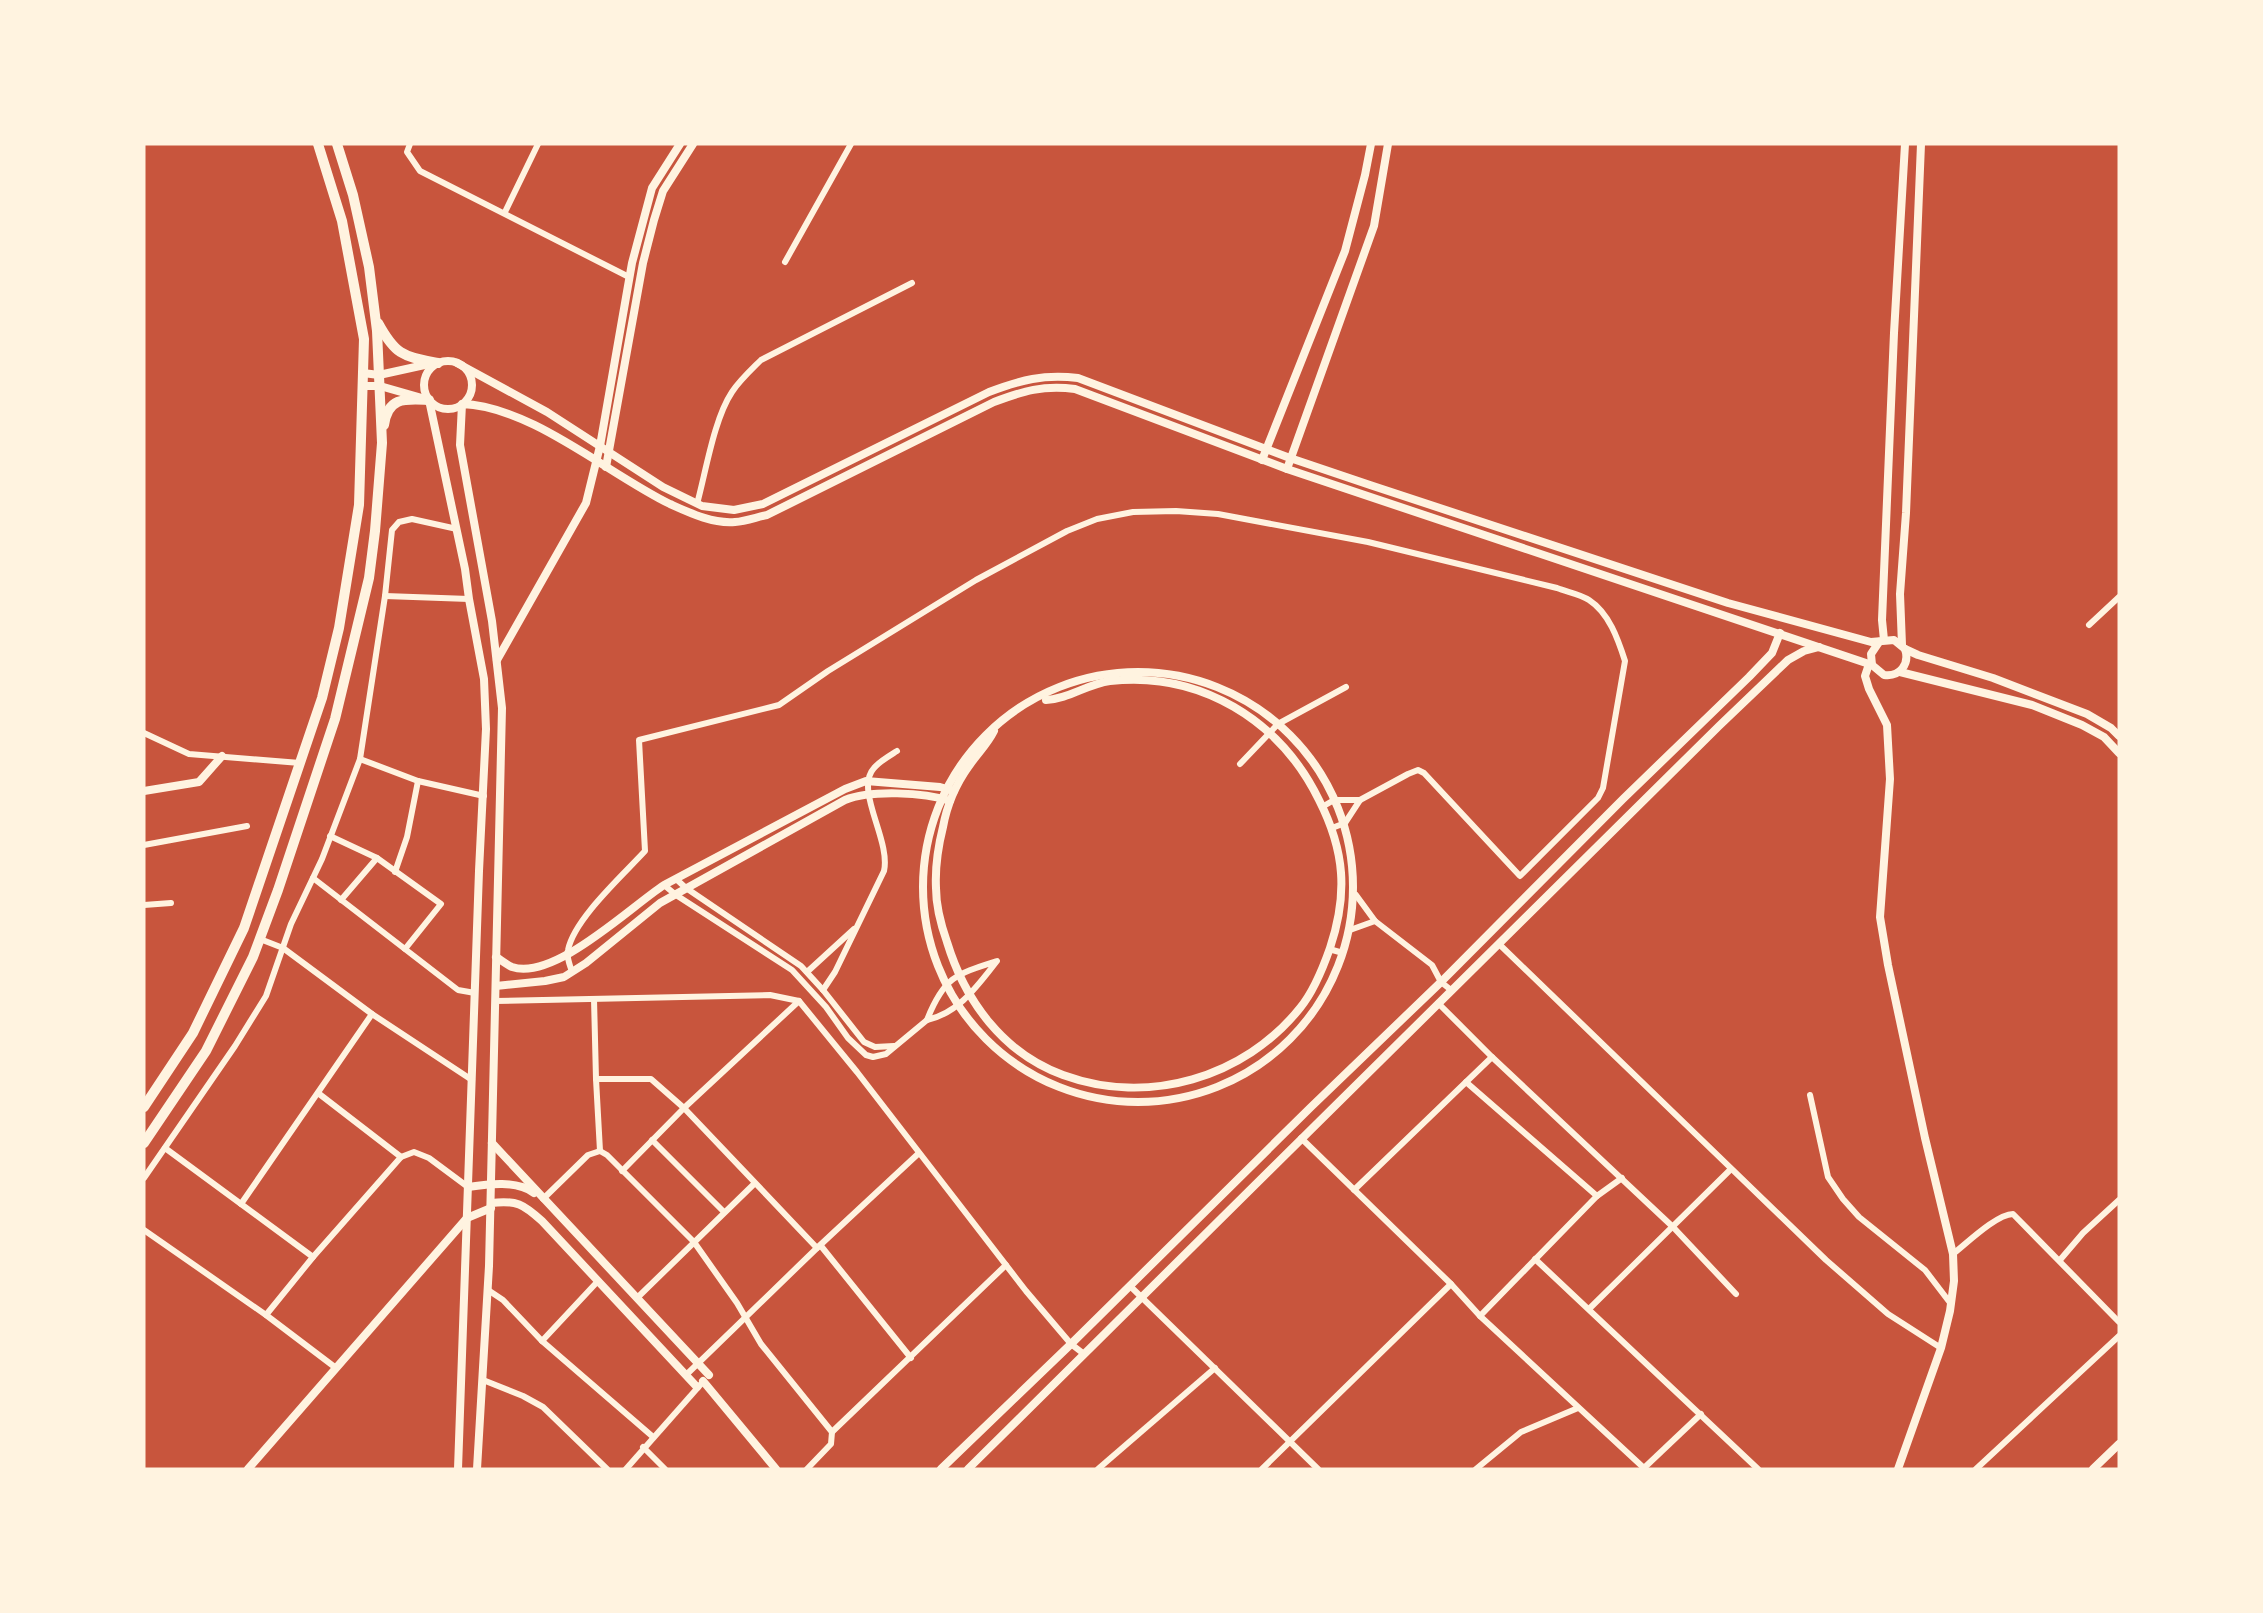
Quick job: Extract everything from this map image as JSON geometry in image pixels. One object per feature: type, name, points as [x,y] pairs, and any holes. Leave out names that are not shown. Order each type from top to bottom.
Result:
[{"type":"highway","points":[[144,1107],[193,1033],[244,928],[322,698],[339,628],[359,505],[364,339],[342,221],[318,144]]},
{"type":"highway","points":[[337,144],[356,205],[369,267],[380,386],[382,443]]},
{"type":"highway","points":[[375,319],[389,344],[410,357],[438,363]]},
{"type":"highway","points":[[144,1143],[206,1051],[260,939],[335,719],[369,578],[385,418],[392,405],[402,399],[429,400]]},
{"type":"main road","points":[[363,373],[379,375],[417,365],[447,361],[458,363],[547,412],[663,487],[697,504],[734,510],[763,504],[989,392],[1023,379],[1055,375],[1078,378],[1290,458],[1728,603],[1882,641],[1894,640],[1903,647],[1993,678],[2086,714],[2111,728],[2119,736]]},
{"type":"main road","points":[[438,363],[432,366],[424,379],[424,386],[457,529],[484,679],[486,729],[458,1469]]},
{"type":"main road","points":[[458,363],[464,368],[472,382],[471,390],[462,404],[460,445],[497,660],[502,708],[491,1205],[477,1469]]},
{"type":"main road","points":[[362,386],[380,386],[429,400],[443,408],[451,409],[462,404],[477,404],[522,418],[657,498],[699,518],[734,522],[767,515],[994,402],[1026,390],[1055,387],[1075,389],[1287,469],[1871,664],[1884,675],[1900,672],[2032,705],[2082,725],[2104,737],[2119,753]]},
{"type":"main road","points":[[1871,664],[1871,654],[1882,641]]},
{"type":"main road","points":[[1900,672],[1906,663],[1903,647]]},
{"type":"street","points":[[410,144],[407,152],[420,171],[505,212],[629,277]]},
{"type":"street","points":[[505,212],[538,144]]},
{"type":"street","points":[[497,660],[586,502],[600,446],[629,277],[652,188],[680,144]]},
{"type":"street","points":[[606,467],[643,263],[654,220],[663,191],[693,144]]},
{"type":"street","points":[[785,262],[851,144]]},
{"type":"street","points":[[1262,460],[1345,251],[1371,144]]},
{"type":"street","points":[[1287,469],[1374,226],[1388,144]]},
{"type":"street","points":[[1882,641],[1892,376],[1905,144]]},
{"type":"street","points":[[1903,647],[1900,594],[1906,513],[1920,144]]},
{"type":"street","points":[[697,504],[719,422],[731,394],[741,380],[761,360],[912,283]]},
{"type":"street","points":[[572,972],[567,955],[571,939],[581,923],[645,851],[639,740],[779,705],[828,671],[976,580],[1067,531],[1097,519],[1133,512],[1176,511],[1218,514],[1368,542],[1557,588],[1587,598],[1608,620],[1625,661],[1603,788],[1598,798],[1520,876],[1424,772],[1418,770],[1408,774],[1360,800],[1334,800],[1323,807]]},
{"type":"street","points":[[144,1178],[235,1046],[266,996],[291,924],[313,878],[360,759],[385,596],[392,530],[399,522],[412,519],[457,529]]},
{"type":"street","points":[[385,596],[468,599]]},
{"type":"street","points":[[2089,625],[2119,597]]},
{"type":"street","points":[[941,1469],[1441,982],[1589,832],[1749,677],[1772,653],[1780,633]]},
{"type":"street","points":[[968,1469],[1437,1003],[1788,660],[1804,651],[1820,647]]},
{"type":"street","points":[[1871,664],[1866,676],[1869,689],[1887,725],[1890,779],[1880,916],[1888,965],[1925,1138],[1953,1254],[1954,1281],[1941,1348],[1898,1469]]},
{"type":"street","points":[[1125,671],[1165,672],[1223,690],[1254,707],[1278,724],[1305,753],[1322,776],[1334,800],[1345,823],[1352,850],[1356,881],[1350,930],[1336,973],[1316,1008],[1300,1029],[1280,1049],[1235,1079],[1185,1098],[1160,1102],[1104,1101],[1076,1094],[1051,1085],[1015,1063],[994,1046],[966,1016],[947,984],[929,924],[924,886],[926,844],[940,787],[951,766],[980,736],[993,731],[1046,700],[1055,691],[1096,675],[1125,671]]},
{"type":"street","points":[[993,731],[989,742],[970,765],[950,801],[940,843],[936,890],[941,924],[958,974],[983,1017],[1004,1038],[1037,1062],[1063,1075],[1117,1086],[1164,1085],[1220,1071],[1264,1044],[1286,1024],[1307,999],[1329,949],[1340,911],[1343,885],[1332,828],[1323,807],[1293,755],[1269,731],[1240,710],[1209,695],[1186,687],[1147,680],[1107,682],[1088,686],[1060,699],[1046,700]]},
{"type":"street","points":[[1240,764],[1278,724],[1346,687]]},
{"type":"street","points":[[144,734],[189,754],[300,763]]},
{"type":"street","points":[[823,990],[835,972],[884,872],[886,863],[883,840],[868,795],[866,781],[872,769],[897,751]]},
{"type":"street","points":[[144,791],[199,782],[222,756]]},
{"type":"street","points":[[360,759],[418,781],[484,796]]},
{"type":"street","points":[[395,872],[407,837],[418,781]]},
{"type":"street","points":[[496,957],[512,967],[539,968],[567,955],[664,885],[845,789],[866,781],[940,787],[954,791]]},
{"type":"street","points":[[496,986],[564,977],[660,903],[857,795],[914,794],[950,801]]},
{"type":"street","points":[[1332,828],[1345,823],[1360,800]]},
{"type":"street","points":[[144,845],[247,826]]},
{"type":"street","points":[[330,836],[377,858],[441,904],[405,949]]},
{"type":"street","points":[[341,900],[377,858]]},
{"type":"street","points":[[313,878],[458,990],[475,993]]},
{"type":"street","points":[[676,879],[792,959],[807,972],[864,1042],[875,1047],[895,1046]]},
{"type":"street","points":[[664,885],[792,970],[812,990],[848,1038],[866,1055],[873,1057],[882,1056],[927,1020],[947,984],[958,974],[997,961],[969,996],[937,1018],[927,1020]]},
{"type":"street","points":[[1356,895],[1375,921],[1432,965],[1441,982],[1451,990]]},
{"type":"street","points":[[144,905],[171,903]]},
{"type":"street","points":[[1350,930],[1375,921]]},
{"type":"street","points":[[807,972],[856,926]]},
{"type":"street","points":[[260,939],[283,948],[372,1014],[472,1080]]},
{"type":"street","points":[[1499,944],[1826,1260],[1888,1314],[1941,1348]]},
{"type":"street","points":[[1329,949],[1343,953]]},
{"type":"street","points":[[495,1001],[770,995],[799,1001],[1006,1265],[1071,1344],[1084,1354]]},
{"type":"street","points":[[594,999],[600,1151],[694,1242],[761,1344],[832,1432]]},
{"type":"street","points":[[622,1171],[684,1108],[799,1001]]},
{"type":"street","points":[[1437,1003],[1622,1178],[1736,1294]]},
{"type":"street","points":[[241,1204],[372,1014]]},
{"type":"street","points":[[1353,1190],[1492,1057]]},
{"type":"street","points":[[596,1078],[651,1079],[684,1108],[754,1184],[819,1247],[911,1358]]},
{"type":"street","points":[[1466,1082],[1597,1196]]},
{"type":"street","points":[[318,1093],[401,1156]]},
{"type":"street","points":[[1810,1095],[1828,1177],[1842,1199],[1858,1218],[1925,1269],[1951,1304]]},
{"type":"street","points":[[1301,1138],[1451,1284],[1480,1316],[1645,1469],[1701,1414]]},
{"type":"street","points":[[652,1140],[724,1212]]},
{"type":"street","points":[[492,1143],[699,1364],[703,1381],[777,1469]]},
{"type":"street","points":[[165,1148],[313,1257]]},
{"type":"street","points":[[543,1199],[588,1155],[600,1151]]},
{"type":"street","points":[[266,1315],[401,1156],[414,1152],[429,1158],[468,1187],[491,1183],[528,1188],[543,1199]]},
{"type":"street","points":[[686,1375],[919,1153]]},
{"type":"street","points":[[1589,1310],[1731,1169]]},
{"type":"street","points":[[1480,1316],[1597,1196],[1622,1178]]},
{"type":"street","points":[[637,1298],[754,1184]]},
{"type":"street","points":[[2060,1260],[2083,1233],[2119,1200]]},
{"type":"street","points":[[248,1469],[468,1218],[491,1205],[509,1201],[524,1205],[542,1221],[686,1375],[703,1381]]},
{"type":"street","points":[[1953,1254],[1997,1220],[2006,1214],[2013,1214],[2119,1322]]},
{"type":"street","points":[[144,1230],[266,1315],[336,1368]]},
{"type":"street","points":[[1535,1259],[1758,1469]]},
{"type":"street","points":[[807,1469],[831,1444],[832,1432],[1006,1265]]},
{"type":"street","points":[[542,1341],[598,1281]]},
{"type":"street","points":[[1263,1469],[1451,1284]]},
{"type":"street","points":[[1130,1286],[1318,1469]]},
{"type":"street","points":[[488,1290],[504,1300],[542,1341],[652,1436]]},
{"type":"street","points":[[1976,1469],[2119,1336]]},
{"type":"street","points":[[1098,1469],[1215,1368]]},
{"type":"street","points":[[483,1380],[523,1396],[543,1407],[607,1469]]},
{"type":"street","points":[[626,1469],[652,1436],[703,1381]]},
{"type":"street","points":[[1476,1469],[1521,1431],[1578,1408]]},
{"type":"street","points":[[2093,1469],[2119,1444]]},
{"type":"street","points":[[643,1447],[665,1469]]}]
